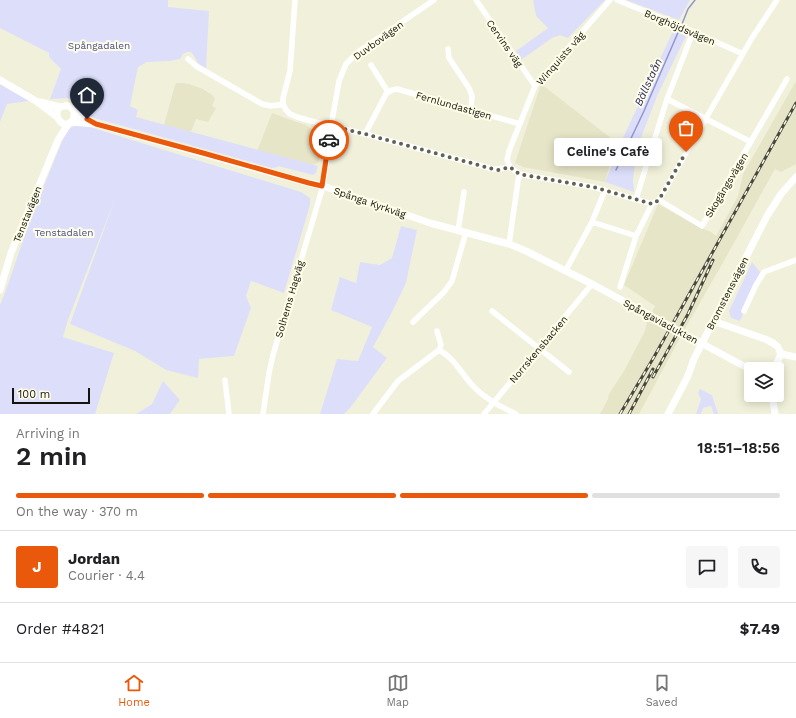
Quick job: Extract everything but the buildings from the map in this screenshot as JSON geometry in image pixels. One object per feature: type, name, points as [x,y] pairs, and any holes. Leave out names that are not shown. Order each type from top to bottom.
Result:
[{"type":"street","points":[[295,0],[291,63],[283,98],[283,104],[290,114],[493,169],[498,170],[510,167],[519,174],[593,187],[652,204]]},
{"type":"street","name":"Duvbovägen","points":[[322,186],[339,81],[346,64],[358,52],[434,0]]},
{"type":"street","name":"Cervins väg","points":[[476,0],[535,86]]},
{"type":"street","name":"Winquists väg","points":[[510,167],[507,160],[508,151],[535,86],[610,0]]},
{"type":"street","name":"Borghöjdsvägen","points":[[617,0],[743,54]]},
{"type":"street","points":[[620,287],[636,236],[652,204],[659,200],[743,54],[777,0]]},
{"type":"street","points":[[636,199],[667,99],[693,32]]},
{"type":"street","points":[[448,49],[449,58],[470,88],[472,96],[471,109]]},
{"type":"street","points":[[188,59],[196,66],[262,104],[271,106],[283,104]]},
{"type":"street","points":[[365,134],[380,104],[388,92],[371,65]]},
{"type":"street","name":"Skogängsvägen","points":[[659,200],[702,226],[787,79]]},
{"type":"street","points":[[0,80],[36,101],[64,124],[70,122],[75,116],[74,111],[68,106],[60,107],[36,101]]},
{"type":"street","name":"Fernlundastigen","points":[[388,92],[397,89],[520,124]]},
{"type":"street","name":"Skogängsvägen","points":[[667,99],[751,142]]},
{"type":"street","points":[[57,118],[57,111],[60,107]]},
{"type":"street","name":"Spånga Kyrkväg","points":[[74,111],[96,124]]},
{"type":"street","name":"Tenstavägen","points":[[57,118],[58,140]]},
{"type":"street","name":"Tenstavägen","points":[[0,290],[11,253],[58,140],[70,122]]},
{"type":"street","name":"Spånga Kyrkväg","points":[[70,122],[96,124],[322,186],[430,223],[509,244],[566,270],[613,296]]},
{"type":"street","points":[[509,244],[519,174]]},
{"type":"street","name":"Bromstensvägen","points":[[668,414],[687,378],[694,359],[713,321],[767,216],[781,194],[796,177]]},
{"type":"street","name":"Solhems Hagväg","points":[[263,414],[273,355],[322,186]]},
{"type":"street","points":[[566,270],[592,222],[605,190]]},
{"type":"street","points":[[458,231],[464,192]]},
{"type":"street","points":[[592,222],[636,236]]},
{"type":"street","points":[[413,322],[440,296],[452,281],[466,232]]},
{"type":"street","points":[[744,311],[756,284],[764,272],[796,260]]},
{"type":"street","name":"Norrskensbacken","points":[[484,414],[592,284]]},
{"type":"street","name":"Spångaviadukten","points":[[613,296],[744,366]]},
{"type":"street","points":[[492,311],[568,372]]},
{"type":"street","points":[[713,321],[739,329],[772,343],[778,347],[781,354],[777,362]]},
{"type":"street","points":[[373,414],[398,381],[439,350],[441,345],[437,331]]},
{"type":"street","points":[[439,350],[452,360],[476,390],[493,403],[516,414]]},
{"type":"street","points":[[781,354],[796,357]]},
{"type":"street","points":[[225,380],[229,414]]},
{"type":"street","points":[[773,402],[775,414]]},
{"type":"shaded area","points":[[796,81],[796,164],[781,172],[775,169],[639,414],[600,414],[609,394],[624,371],[645,331],[647,322],[655,306],[624,285],[658,204],[716,236],[738,196],[743,174]]},
{"type":"shaded area","points":[[177,83],[189,84],[203,89],[215,99],[212,106],[216,108],[208,122],[196,119],[191,132],[164,125],[175,85]]},
{"type":"shaded area","points":[[541,84],[616,142],[605,182],[523,167],[515,163]]},
{"type":"shaded area","points":[[272,113],[306,125],[324,137],[318,163],[312,165],[257,151]]},
{"type":"green space","name":"Spångadalen","points":[[0,0],[168,0],[168,7],[209,11],[206,69],[198,63],[191,52],[183,54],[180,59],[147,62],[138,67],[130,106],[138,110],[136,117],[318,166],[316,173],[313,175],[278,166],[272,168],[91,117],[73,98],[50,99],[61,69],[49,57],[49,53],[0,28]]},
{"type":"green space","points":[[533,0],[605,0],[568,38],[560,35],[552,38],[521,60],[516,51],[548,28],[536,16]]},
{"type":"green space","points":[[626,0],[690,0],[679,20]]},
{"type":"green space","points":[[674,29],[687,34],[658,94],[636,150],[633,181],[634,192],[605,182],[621,142]]},
{"type":"green space","points":[[0,84],[29,101],[7,104],[0,122]]},
{"type":"green space","name":"Tenstadalen","points":[[80,124],[301,192],[310,198],[310,205],[284,293],[251,281],[246,296],[251,308],[234,356],[199,359],[198,378],[166,370],[135,351],[70,324],[115,199],[68,320],[63,337],[114,353],[95,414],[0,414],[0,305],[30,220],[67,129]]},
{"type":"green space","points":[[401,226],[417,230],[406,283],[373,347],[387,358],[344,414],[320,414],[337,359],[358,361],[372,327],[331,310],[340,277],[356,283],[360,262],[380,265],[392,258]]},
{"type":"green space","points":[[752,262],[760,272],[740,321],[731,318],[729,311]]},
{"type":"green space","points":[[163,381],[180,400],[170,414],[136,414],[152,404]]},
{"type":"green space","points":[[700,389],[712,395],[718,414],[714,414],[711,406],[703,408],[701,414],[696,414],[701,399],[698,393]]},
{"type":"waterway","name":"Bällstaån","points":[[682,24],[688,9],[695,0]]},
{"type":"waterway","name":"Bällstaån","points":[[616,170],[644,111],[680,28]]},
{"type":"railway","points":[[620,414],[654,357],[796,103]]},
{"type":"railway","points":[[653,377],[688,314],[713,260]]},
{"type":"railway","points":[[629,414],[653,369]]},
{"type":"way so far","points":[[329,140],[331,126],[493,169],[498,170],[510,167],[519,174],[593,187],[652,204],[659,200],[686,152]]},
{"type":"place","name":"Celine's Cafè","points":[[686,152]]},
{"type":"route","points":[[87,119],[96,124],[322,186],[329,140]]}]
